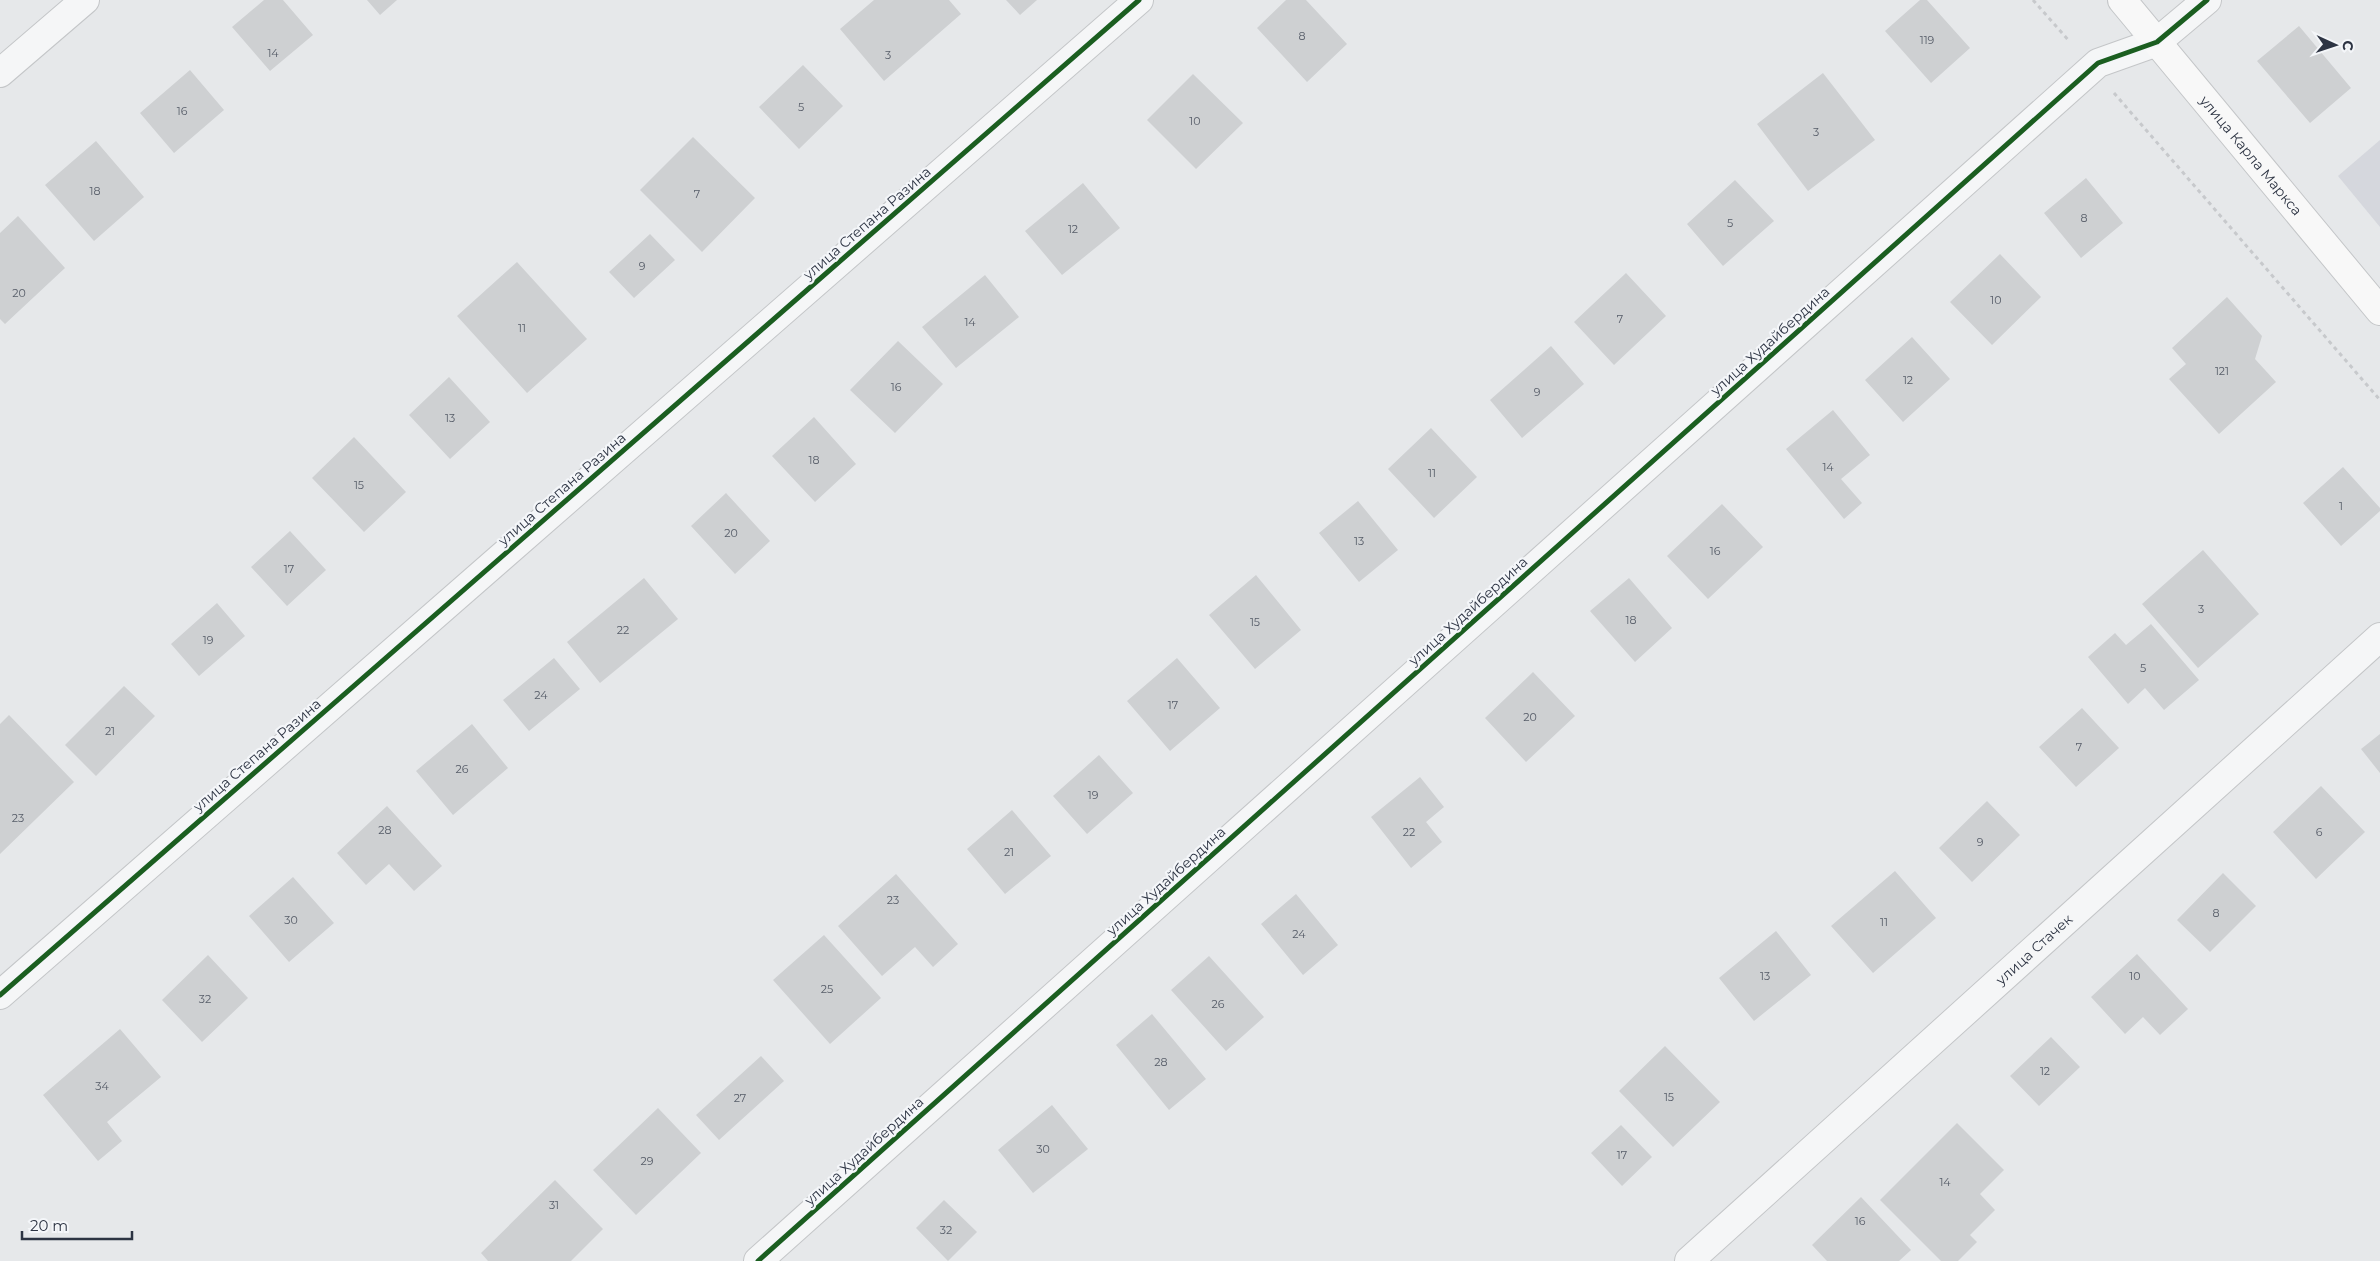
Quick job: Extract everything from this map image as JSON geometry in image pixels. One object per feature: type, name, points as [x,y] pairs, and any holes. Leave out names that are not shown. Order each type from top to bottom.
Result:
[{"type":"street","points":[[0,73],[85,0]]},
{"type":"street","name":"улица Степана Разина","points":[[0,995],[1139,0]]},
{"type":"street","name":"улица Карла Маркса","points":[[2122,0],[2380,312]]},
{"type":"street","name":"улица Худайбердина","points":[[758,1261],[2098,63],[2156,42],[2207,0]]},
{"type":"street","name":"улица Стачек","points":[[1689,1261],[2380,637]]},
{"type":"path","points":[[2034,0],[2380,400]]},
{"type":"shaded area","points":[[2380,140],[2380,227],[2338,176]]},
{"type":"building","points":[[264,0],[283,0],[313,35],[270,71],[232,27]]},
{"type":"building","points":[[367,0],[397,0],[380,15]]},
{"type":"building","points":[[874,0],[949,0],[961,14],[884,81],[840,29]]},
{"type":"building","points":[[1006,0],[1037,0],[1020,15]]},
{"type":"building","points":[[1286,0],[1306,0],[1347,44],[1307,82],[1257,28]]},
{"type":"building","points":[[1920,0],[1927,0],[1970,48],[1931,83],[1885,31]]},
{"type":"building","points":[[2299,26],[2351,88],[2310,123],[2257,61]]},
{"type":"building","points":[[803,65],[843,106],[799,149],[759,107]]},
{"type":"building","points":[[190,70],[224,110],[174,153],[140,113]]},
{"type":"building","points":[[1823,73],[1875,140],[1808,191],[1757,124]]},
{"type":"building","points":[[1193,74],[1243,123],[1196,169],[1147,120]]},
{"type":"building","points":[[693,137],[755,198],[702,252],[640,190]]},
{"type":"building","points":[[96,141],[144,197],[94,241],[45,185]]},
{"type":"building","points":[[2086,178],[2123,223],[2081,258],[2044,213]]},
{"type":"building","points":[[1735,180],[1774,221],[1723,266],[1687,224]]},
{"type":"building","points":[[1083,183],[1120,228],[1062,275],[1025,231]]},
{"type":"building","points":[[18,216],[65,268],[5,324],[0,319],[0,233]]},
{"type":"building","points":[[650,234],[675,260],[634,298],[609,272]]},
{"type":"building","points":[[2000,254],[2041,297],[1992,345],[1950,302]]},
{"type":"building","points":[[517,262],[587,339],[527,393],[457,316]]},
{"type":"building","points":[[1626,273],[1666,316],[1614,365],[1574,322]]},
{"type":"building","points":[[985,275],[1019,317],[956,368],[922,327]]},
{"type":"building","points":[[2227,297],[2262,336],[2255,359],[2276,382],[2219,434],[2169,379],[2186,364],[2172,348]]},
{"type":"building","points":[[1912,337],[1950,379],[1903,422],[1865,380]]},
{"type":"building","points":[[898,341],[943,384],[895,433],[850,390]]},
{"type":"building","points":[[1551,346],[1584,384],[1522,438],[1490,400]]},
{"type":"building","points":[[449,377],[490,422],[450,459],[409,415]]},
{"type":"building","points":[[1833,410],[1870,455],[1841,479],[1862,503],[1844,519],[1786,449]]},
{"type":"building","points":[[814,417],[856,464],[815,502],[772,456]]},
{"type":"building","points":[[1431,428],[1477,477],[1434,518],[1388,469]]},
{"type":"building","points":[[354,437],[406,492],[364,532],[312,478]]},
{"type":"building","points":[[2343,467],[2380,508],[2380,511],[2341,546],[2303,503]]},
{"type":"building","points":[[726,493],[770,541],[735,574],[691,526]]},
{"type":"building","points":[[1358,501],[1398,550],[1359,582],[1319,533]]},
{"type":"building","points":[[1722,504],[1763,547],[1708,599],[1667,556]]},
{"type":"building","points":[[290,531],[326,570],[287,606],[251,567]]},
{"type":"building","points":[[2203,550],[2259,614],[2198,668],[2142,604]]},
{"type":"building","points":[[1256,575],[1301,630],[1255,669],[1209,615]]},
{"type":"building","points":[[644,578],[678,619],[600,683],[567,642]]},
{"type":"building","points":[[1629,578],[1672,628],[1635,662],[1590,611]]},
{"type":"building","points":[[217,603],[245,636],[199,676],[171,644]]},
{"type":"building","points":[[2151,624],[2199,680],[2164,710],[2145,688],[2128,704],[2088,657],[2115,633],[2126,645]]},
{"type":"building","points":[[554,658],[580,689],[529,731],[503,700]]},
{"type":"building","points":[[1177,658],[1220,708],[1170,751],[1127,701]]},
{"type":"building","points":[[1533,672],[1575,716],[1526,762],[1485,718]]},
{"type":"building","points":[[124,686],[155,716],[96,776],[65,745]]},
{"type":"building","points":[[2082,708],[2119,748],[2076,787],[2039,747]]},
{"type":"building","points":[[9,715],[74,782],[0,854],[0,724]]},
{"type":"building","points":[[472,724],[508,768],[453,815],[416,771]]},
{"type":"building","points":[[2380,734],[2380,773],[2361,749]]},
{"type":"building","points":[[1099,755],[1133,793],[1087,834],[1053,796]]},
{"type":"building","points":[[1420,777],[1444,807],[1426,822],[1442,842],[1411,868],[1371,817]]},
{"type":"building","points":[[2321,786],[2365,832],[2316,879],[2273,832]]},
{"type":"building","points":[[1987,801],[2020,835],[1972,882],[1939,848]]},
{"type":"building","points":[[387,806],[442,866],[414,891],[389,864],[366,885],[337,853]]},
{"type":"building","points":[[1012,810],[1051,856],[1005,894],[967,849]]},
{"type":"building","points":[[1895,871],[1936,918],[1873,973],[1831,926]]},
{"type":"building","points":[[2223,873],[2256,906],[2210,952],[2177,920]]},
{"type":"building","points":[[896,874],[958,944],[933,967],[915,947],[882,976],[838,926]]},
{"type":"building","points":[[293,877],[334,923],[289,962],[249,916]]},
{"type":"building","points":[[1296,894],[1338,945],[1303,975],[1261,924]]},
{"type":"building","points":[[1776,931],[1811,975],[1754,1021],[1719,978]]},
{"type":"building","points":[[824,935],[881,998],[830,1044],[773,980]]},
{"type":"building","points":[[2137,954],[2188,1009],[2160,1035],[2143,1017],[2125,1034],[2091,997]]},
{"type":"building","points":[[208,955],[248,998],[202,1042],[162,1000]]},
{"type":"building","points":[[1209,956],[1264,1017],[1226,1051],[1171,990]]},
{"type":"building","points":[[1152,1014],[1206,1079],[1169,1110],[1116,1045]]},
{"type":"building","points":[[120,1029],[161,1077],[107,1122],[122,1141],[98,1161],[43,1095]]},
{"type":"building","points":[[2051,1037],[2080,1067],[2039,1106],[2010,1076]]},
{"type":"building","points":[[1665,1046],[1720,1102],[1673,1147],[1619,1091]]},
{"type":"building","points":[[761,1056],[784,1081],[719,1140],[696,1115]]},
{"type":"building","points":[[1052,1105],[1088,1149],[1033,1193],[998,1150]]},
{"type":"building","points":[[658,1108],[701,1153],[636,1215],[593,1170]]},
{"type":"building","points":[[1957,1123],[2004,1170],[1980,1194],[1995,1210],[1970,1235],[1977,1242],[1958,1261],[1941,1261],[1880,1200]]},
{"type":"building","points":[[1621,1125],[1652,1157],[1622,1186],[1591,1153]]},
{"type":"building","points":[[555,1180],[603,1229],[571,1261],[488,1261],[481,1253]]},
{"type":"building","points":[[1861,1197],[1911,1250],[1899,1261],[1827,1261],[1812,1245]]},
{"type":"building","points":[[944,1200],[977,1232],[948,1261],[916,1228]]},
{"type":"cycle path","points":[[0,995],[1139,0]]},
{"type":"cycle path","points":[[758,1261],[2098,63],[2157,42],[2207,0]]}]
